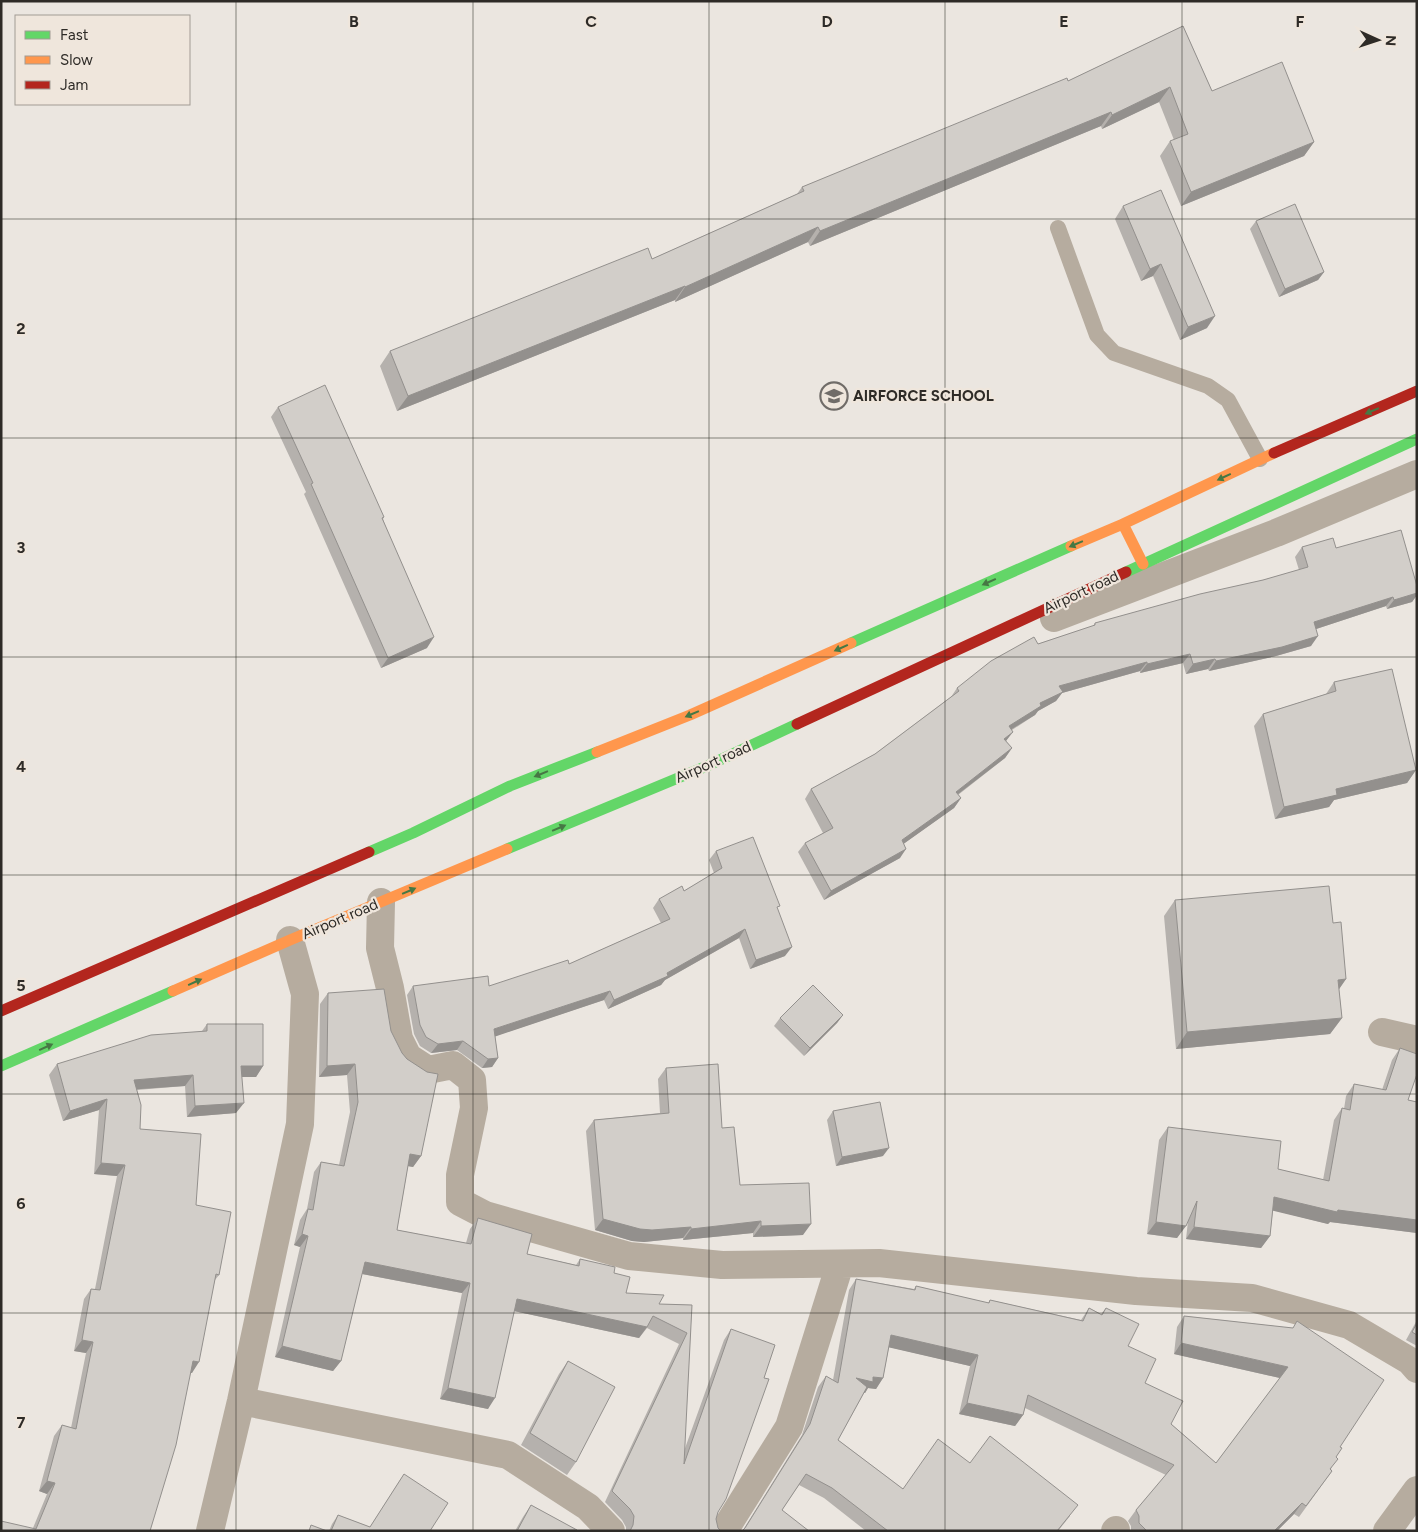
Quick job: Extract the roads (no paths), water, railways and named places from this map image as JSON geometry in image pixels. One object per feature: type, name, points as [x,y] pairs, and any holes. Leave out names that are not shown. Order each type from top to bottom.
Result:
[{"type":"main road","points":[[1,1011],[413,833],[510,786],[690,715],[1124,524],[1260,459],[1417,391]]},
{"type":"main road","name":"Airport road","points":[[1,1066],[290,940],[707,766],[1417,439]]},
{"type":"main road","points":[[1124,524],[1143,564]]},
{"type":"street","points":[[707,766],[719,768],[739,762],[1044,621],[1276,533],[1417,474]]},
{"type":"street","points":[[381,902],[380,948],[390,988],[399,1039],[408,1057],[428,1070],[453,1065],[472,1080],[474,1108],[460,1175],[460,1202],[485,1215],[629,1256],[722,1265],[879,1263],[1136,1291],[1252,1298],[1349,1325],[1410,1361],[1417,1369]]},
{"type":"street","points":[[210,1531],[241,1402],[300,1124],[305,994],[290,940]]},
{"type":"street","points":[[1382,1032],[1417,1040]]},
{"type":"street","points":[[724,1531],[789,1427],[840,1264]]},
{"type":"street","points":[[241,1402],[508,1455],[588,1507],[611,1531]]},
{"type":"street","points":[[1387,1531],[1417,1490]]},
{"type":"lane","points":[[1058,228],[1098,335],[1114,353],[1208,386],[1228,400],[1260,459]]},
{"type":"place","name":"AIRFORCE SCHOOL","points":[[834,396]]}]
